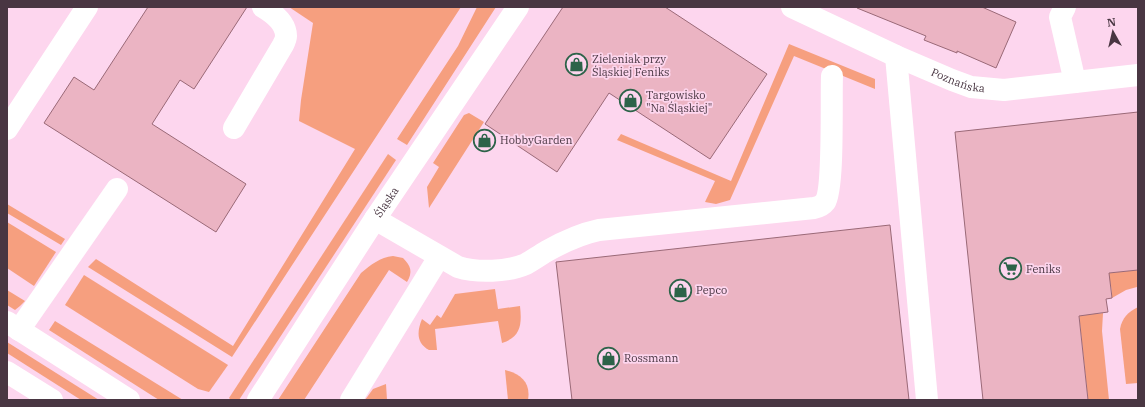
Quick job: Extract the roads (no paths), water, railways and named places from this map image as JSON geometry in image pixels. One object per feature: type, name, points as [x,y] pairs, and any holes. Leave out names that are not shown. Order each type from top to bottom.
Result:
[{"type":"street","points":[[7,129],[87,7]]},
{"type":"street","points":[[234,128],[283,45],[286,36],[283,26],[277,18],[263,7]]},
{"type":"street","name":"Śląska","points":[[258,400],[375,219],[518,7]]},
{"type":"street","name":"Poznańska","points":[[792,7],[896,56],[971,87],[1004,90],[1138,75]]},
{"type":"street","points":[[1065,7],[1060,17],[1075,82]]},
{"type":"street","points":[[896,56],[927,400]]},
{"type":"street","points":[[375,219],[458,267],[475,271],[483,271],[512,268],[527,263],[564,242],[587,232],[814,208],[821,206],[825,202],[830,184],[832,76]]},
{"type":"street","points":[[117,189],[13,326],[129,400]]},
{"type":"street","points":[[351,400],[439,257]]},
{"type":"street","points":[[7,372],[52,400]]},
{"type":"place","name":"Zieleniak przy Śląskiej Feniks","points":[[576,65]]},
{"type":"place","name":"Targowisko \"Na Śląskiej\"","points":[[631,101]]},
{"type":"place","name":"HobbyGarden","points":[[485,140]]},
{"type":"place","name":"Feniks","points":[[1010,269]]},
{"type":"place","name":"Pepco","points":[[680,290]]},
{"type":"place","name":"Rossmann","points":[[609,358]]}]
